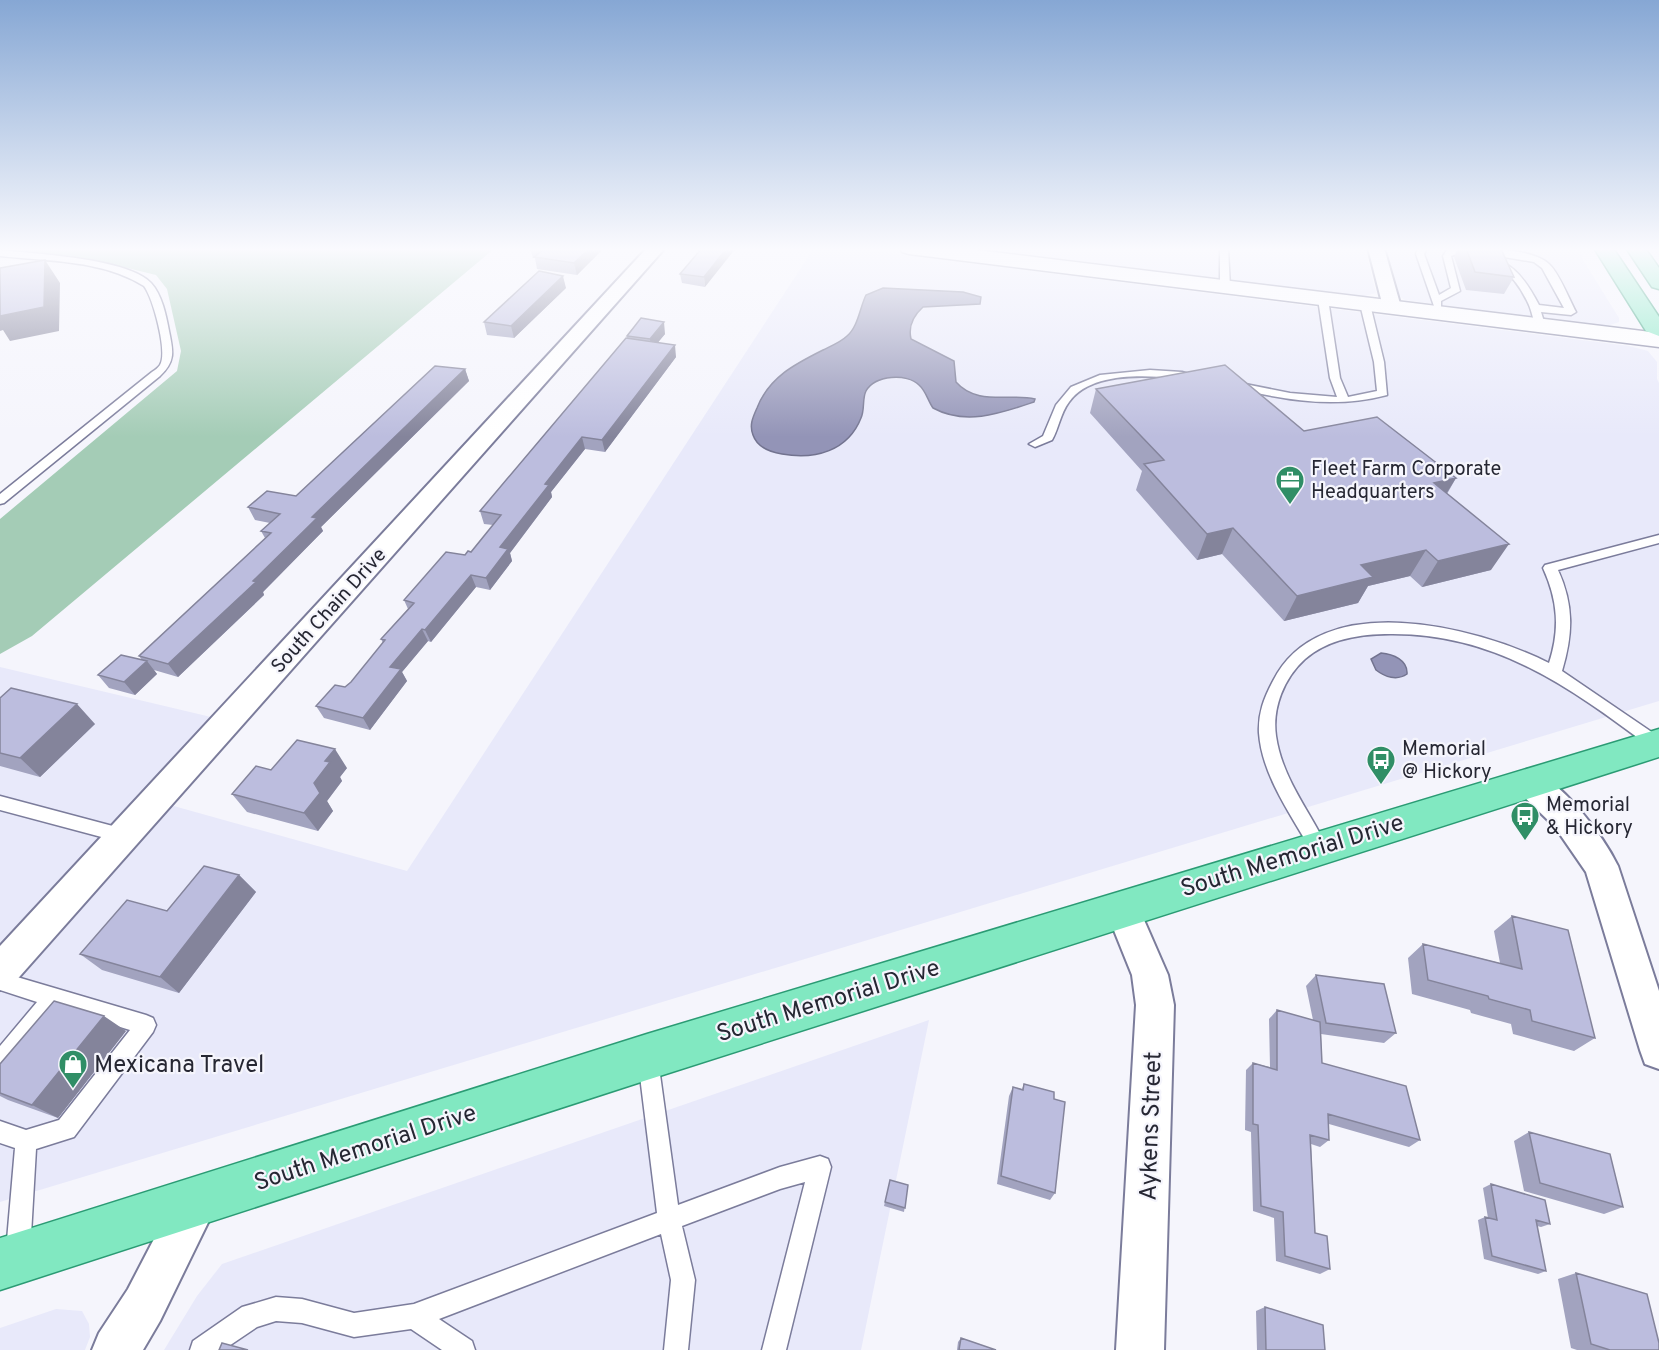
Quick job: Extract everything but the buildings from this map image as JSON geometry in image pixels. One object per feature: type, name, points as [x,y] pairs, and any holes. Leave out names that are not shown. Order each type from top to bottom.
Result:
[{"type":"main road","points":[[1644,311],[1654,326],[1659,329]]},
{"type":"main road","name":"South Memorial Drive","points":[[9,1261],[647,1057],[1658,743]]},
{"type":"street","name":"South Chain Drive","points":[[0,972],[600,311]]},
{"type":"street","points":[[1483,311],[1538,317],[1659,340]]},
{"type":"street","points":[[1528,782],[1566,817],[1601,866],[1659,1050]]},
{"type":"street","name":"Aykens Street","points":[[1122,908],[1150,975],[1155,1005],[1140,1350]]},
{"type":"street","points":[[116,1350],[144,1305],[196,1202]]},
{"type":"lane","points":[[0,500],[165,366],[168,358],[158,311]]},
{"type":"lane","points":[[1325,311],[1335,378],[1342,399]]},
{"type":"lane","points":[[1035,444],[1048,438],[1054,415],[1075,389],[1099,380],[1127,374],[1162,373],[1304,398],[1369,398],[1383,393],[1379,362],[1367,311]]},
{"type":"lane","points":[[1536,311],[1538,317],[1570,311]]},
{"type":"lane","points":[[1554,671],[1564,643],[1565,608],[1550,567],[1659,539]]},
{"type":"lane","points":[[1318,847],[1281,778],[1270,748],[1267,716],[1276,685],[1290,661],[1320,640],[1350,632],[1396,627],[1443,631],[1500,648],[1554,671],[1658,743]]},
{"type":"lane","points":[[0,803],[124,836]]},
{"type":"lane","points":[[0,981],[146,1025],[66,1129],[26,1141],[0,1132]]},
{"type":"lane","points":[[0,1062],[54,997]]},
{"type":"lane","points":[[647,1057],[669,1219],[683,1280],[676,1350]]},
{"type":"lane","points":[[9,1261],[26,1141]]},
{"type":"lane","points":[[202,1350],[251,1316],[276,1309],[302,1311],[354,1326],[414,1316],[780,1178],[820,1167],[774,1350]]},
{"type":"lane","points":[[414,1316],[463,1350]]},
{"type":"shaded area","points":[[773,311],[1350,311],[1629,346],[1648,351],[1657,362],[1659,383],[1659,701],[0,1202],[0,667],[211,717],[138,796],[407,871]]},
{"type":"shaded area","points":[[1487,311],[1615,311],[1619,318],[1619,322],[1607,326]]},
{"type":"shaded area","points":[[929,1020],[861,1350],[164,1350],[197,1296],[222,1264]]},
{"type":"shaded area","points":[[56,1309],[82,1311],[89,1324],[90,1337],[85,1350],[0,1350],[0,1328]]},
{"type":"green space","points":[[172,311],[420,311],[32,636],[0,654],[0,519],[177,371],[181,351]]},
{"type":"water","points":[[860,311],[919,311],[912,322],[911,339],[954,361],[956,382],[964,389],[983,396],[1035,399],[1034,402],[984,416],[958,416],[933,408],[923,390],[914,381],[899,377],[884,379],[870,386],[866,391],[861,418],[855,429],[848,438],[829,451],[794,456],[777,453],[761,446],[753,435],[751,424],[768,388],[793,366],[845,338],[856,322]]},
{"type":"water","points":[[1381,653],[1402,661],[1407,674],[1391,677],[1376,670],[1371,659]]},
{"type":"place","name":"Fleet Farm Corporate Headquarters","points":[[1290,506]]},
{"type":"place","name":"Memorial @ Hickory","points":[[1381,786]]},
{"type":"place","name":"Memorial & Hickory","points":[[1525,842]]},
{"type":"place","name":"Mexicana Travel","points":[[73,1090]]}]
